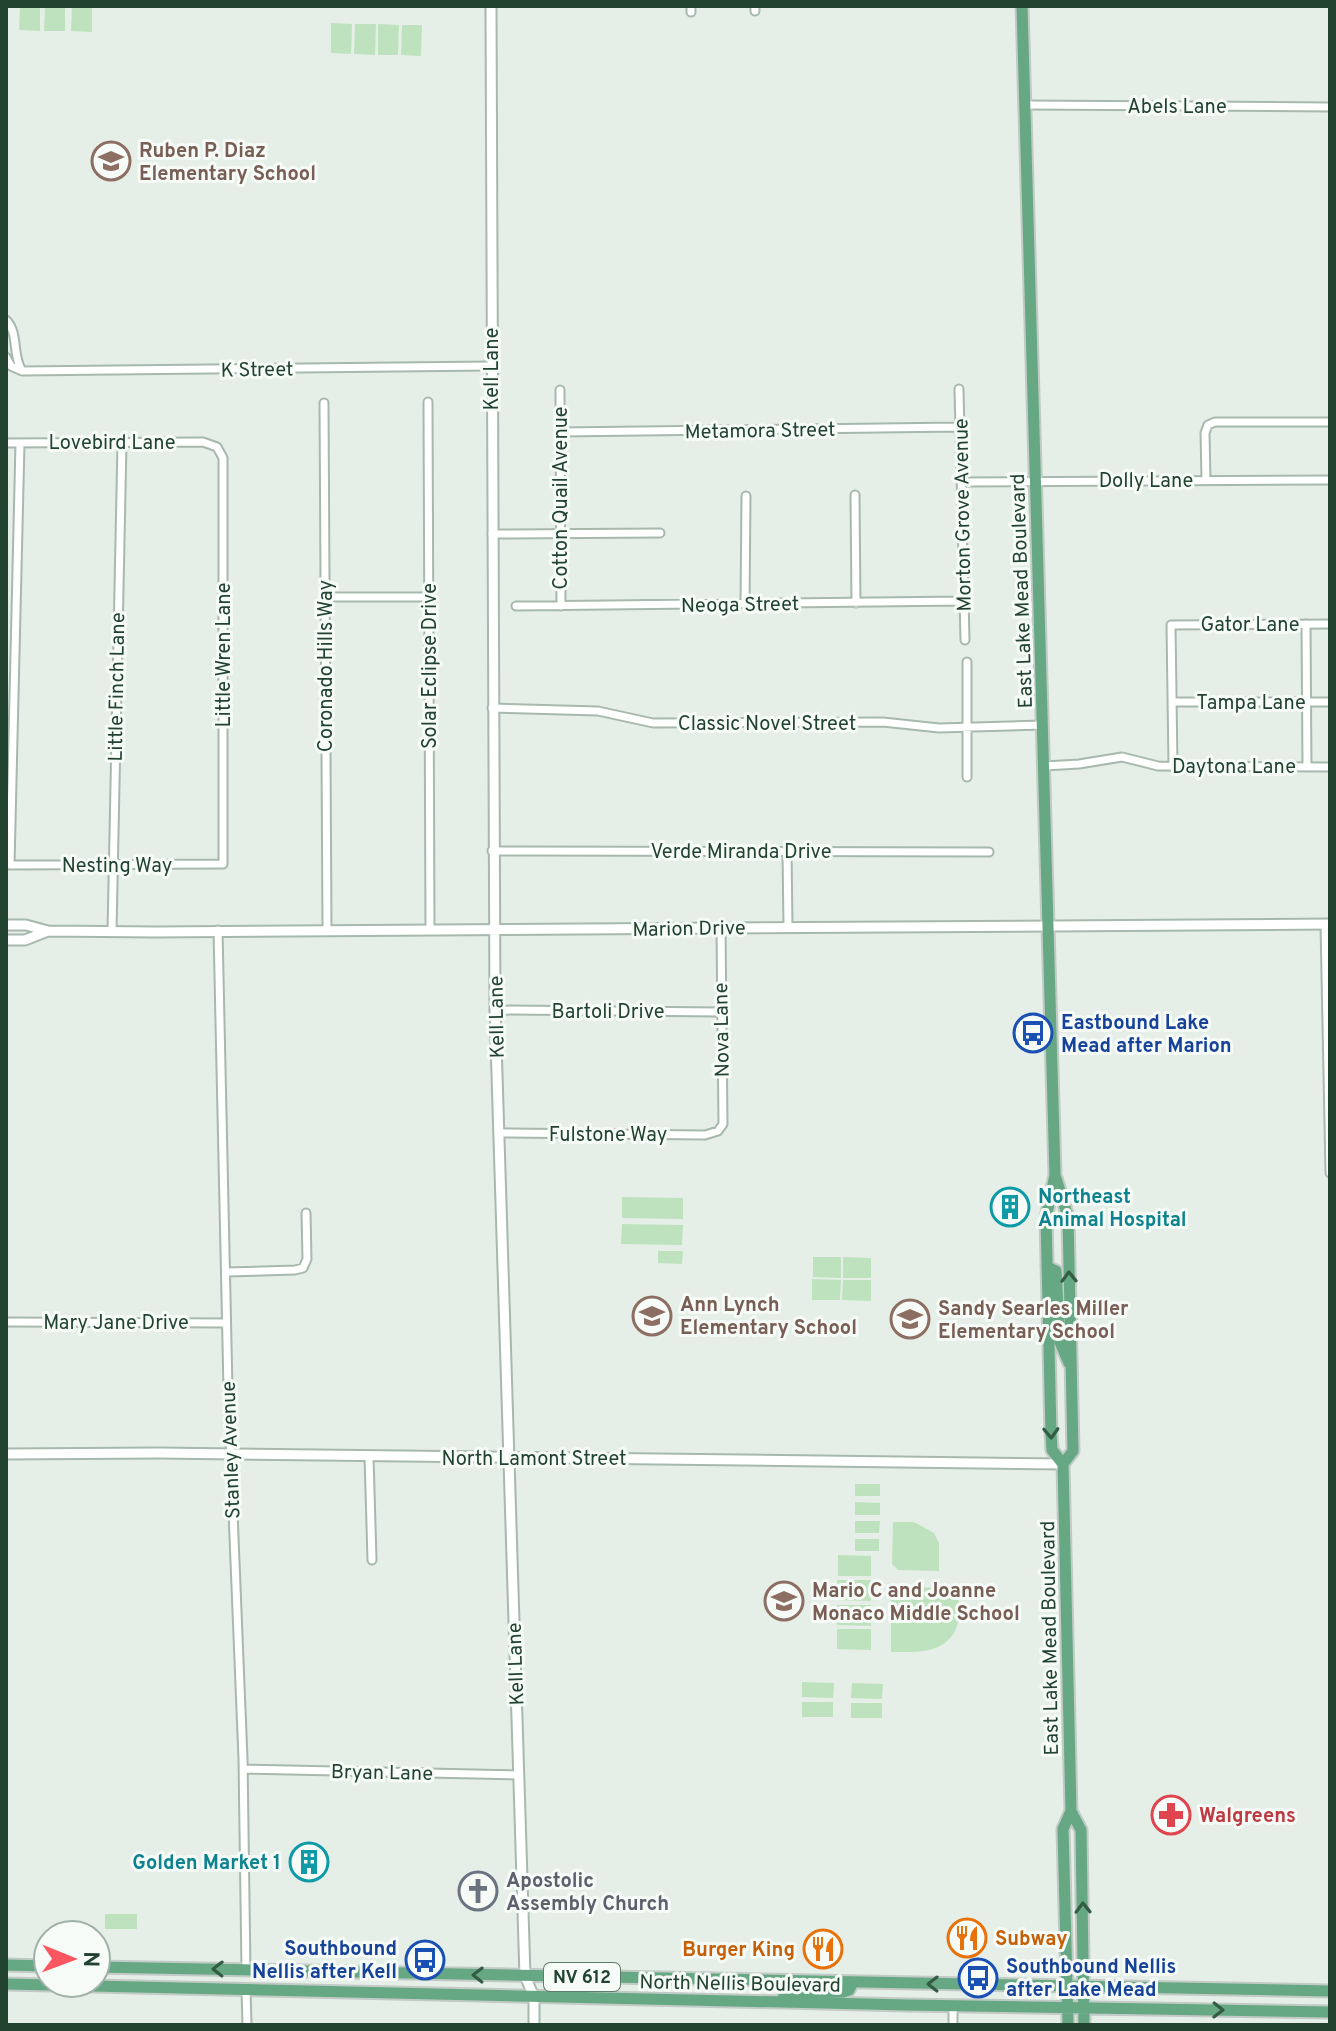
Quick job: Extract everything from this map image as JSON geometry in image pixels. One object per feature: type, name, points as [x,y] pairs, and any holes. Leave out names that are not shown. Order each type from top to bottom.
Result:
[{"type":"main road","name":"East Lake Mead Boulevard","points":[[1022,6],[1055,1175],[1046,1218],[1047,1267],[1052,1450],[1063,1464],[1071,1811],[1063,1829],[1068,2025]]},
{"type":"main road","name":"East Lake Mead Boulevard","points":[[1055,1175],[1068,1217],[1073,1451],[1063,1464]]},
{"type":"main road","points":[[1047,1267],[1056,1271],[1060,1342],[1071,1367]]},
{"type":"main road","name":"East Lake Mead Boulevard","points":[[1071,1811],[1081,1830],[1084,2025]]},
{"type":"main road","points":[[6,1965],[32,1966]]},
{"type":"main road","name":"North Nellis Boulevard","points":[[112,1967],[1330,1991]]},
{"type":"main road","points":[[770,2001],[802,1992],[843,1992],[849,1990],[853,1982]]},
{"type":"main road","name":"North Nellis Boulevard","points":[[6,1984],[1330,2012]]},
{"type":"street","name":"Kell Lane","points":[[491,6],[495,1010],[525,1976],[534,1997],[534,2025]]},
{"type":"street","name":"Abels Lane","points":[[1025,105],[1330,107]]},
{"type":"street","points":[[6,320],[14,331],[16,360],[22,371]]},
{"type":"street","points":[[6,357],[11,366],[22,371]]},
{"type":"street","name":"K Street","points":[[22,371],[491,366]]},
{"type":"street","name":"Morton Grove Avenue","points":[[959,389],[965,640]]},
{"type":"street","name":"Cotton Quail Avenue","points":[[560,390],[561,606]]},
{"type":"street","name":"Solar Eclipse Drive","points":[[428,402],[430,929]]},
{"type":"street","name":"Coronado Hills Way","points":[[324,403],[327,929]]},
{"type":"street","points":[[1206,480],[1205,433],[1208,425],[1215,422],[1330,422]]},
{"type":"street","name":"Metamora Street","points":[[560,432],[959,427]]},
{"type":"street","name":"Little Finch Lane","points":[[112,932],[122,442]]},
{"type":"street","name":"Lovebird Lane","points":[[6,443],[203,442],[217,447]]},
{"type":"street","name":"Nesting Way","points":[[20,443],[10,865],[223,864]]},
{"type":"street","name":"Little Wren Lane","points":[[217,447],[223,458],[223,864]]},
{"type":"street","name":"Dolly Lane","points":[[962,482],[1330,480]]},
{"type":"street","points":[[855,495],[856,603]]},
{"type":"street","points":[[745,604],[746,496]]},
{"type":"street","points":[[492,534],[660,533]]},
{"type":"street","points":[[325,597],[429,597]]},
{"type":"street","name":"Neoga Street","points":[[516,606],[964,601]]},
{"type":"street","points":[[1306,624],[1307,767]]},
{"type":"street","name":"Gator Lane","points":[[1172,702],[1171,625],[1330,624]]},
{"type":"street","points":[[967,662],[967,777]]},
{"type":"street","points":[[1172,702],[1173,766]]},
{"type":"street","name":"Tampa Lane","points":[[1172,702],[1330,702]]},
{"type":"street","name":"Classic Novel Street","points":[[492,708],[598,711],[653,723],[883,722],[939,728],[1043,725]]},
{"type":"street","name":"Daytona Lane","points":[[1044,766],[1122,757],[1158,766],[1330,767]]},
{"type":"street","name":"Verde Miranda Drive","points":[[492,851],[989,852]]},
{"type":"street","points":[[787,851],[788,927]]},
{"type":"street","points":[[1328,924],[1330,1173]]},
{"type":"street","name":"Marion Drive","points":[[6,925],[26,925],[48,931],[112,932],[1328,924]]},
{"type":"street","name":"Nova Lane","points":[[718,1131],[723,1124],[721,928]]},
{"type":"street","name":"Stanley Avenue","points":[[218,930],[226,1323],[244,1769],[246,1970]]},
{"type":"street","name":"Marion Drive","points":[[6,940],[25,940],[48,931]]},
{"type":"street","name":"Bartoli Drive","points":[[495,1010],[721,1012]]},
{"type":"street","name":"Fulstone Way","points":[[499,1133],[705,1135],[718,1131]]},
{"type":"street","points":[[226,1272],[303,1268],[307,1259],[306,1213]]},
{"type":"street","name":"Mary Jane Drive","points":[[6,1322],[226,1323]]},
{"type":"street","name":"North Lamont Street","points":[[6,1454],[1063,1464]]},
{"type":"street","points":[[369,1456],[372,1560]]},
{"type":"street","name":"Bryan Lane","points":[[244,1769],[519,1775]]},
{"type":"street","points":[[246,1989],[247,2025]]},
{"type":"street","points":[[953,2006],[953,2025]]},
{"type":"green space","points":[[20,6],[40,6],[40,31],[19,30]]},
{"type":"green space","points":[[45,6],[65,6],[65,31],[44,31]]},
{"type":"green space","points":[[72,6],[92,6],[92,32],[71,31]]},
{"type":"green space","points":[[331,23],[352,24],[351,54],[331,53]]},
{"type":"green space","points":[[355,24],[376,24],[375,55],[354,54]]},
{"type":"green space","points":[[378,24],[399,25],[398,55],[378,55]]},
{"type":"green space","points":[[402,25],[422,25],[421,56],[401,55]]},
{"type":"green space","points":[[622,1197],[683,1198],[683,1219],[622,1218]]},
{"type":"green space","points":[[622,1224],[683,1225],[682,1245],[621,1244]]},
{"type":"green space","points":[[658,1251],[683,1251],[682,1264],[658,1263]]},
{"type":"green space","points":[[813,1257],[841,1257],[841,1278],[813,1277]]},
{"type":"green space","points":[[843,1257],[871,1258],[871,1278],[843,1278]]},
{"type":"green space","points":[[812,1279],[841,1280],[840,1300],[812,1300]]},
{"type":"green space","points":[[843,1280],[871,1280],[871,1301],[842,1300]]},
{"type":"green space","points":[[855,1484],[880,1484],[880,1496],[855,1496]]},
{"type":"green space","points":[[855,1502],[880,1503],[880,1515],[855,1515]]},
{"type":"green space","points":[[855,1521],[880,1521],[879,1533],[855,1533]]},
{"type":"green space","points":[[893,1522],[914,1522],[934,1533],[939,1543],[939,1571],[898,1570],[892,1564]]},
{"type":"green space","points":[[855,1539],[879,1539],[879,1551],[855,1551]]},
{"type":"green space","points":[[838,1555],[871,1556],[871,1576],[838,1576]]},
{"type":"green space","points":[[837,1580],[871,1580],[871,1601],[837,1600]]},
{"type":"green space","points":[[898,1587],[958,1588],[958,1622],[946,1642],[929,1650],[891,1652],[891,1593]]},
{"type":"green space","points":[[837,1605],[871,1605],[871,1626],[837,1625]]},
{"type":"green space","points":[[837,1629],[871,1629],[871,1650],[837,1649]]},
{"type":"green space","points":[[802,1682],[834,1683],[833,1698],[802,1697]]},
{"type":"green space","points":[[852,1683],[883,1684],[882,1699],[851,1698]]},
{"type":"green space","points":[[802,1702],[833,1702],[833,1717],[802,1717]]},
{"type":"green space","points":[[851,1703],[882,1703],[882,1718],[851,1718]]},
{"type":"green space","points":[[105,1914],[137,1914],[137,1929],[112,1929],[112,1919],[105,1919]]},
{"type":"place","name":"Ruben P. Diaz Elementary School","points":[[111,161]]},
{"type":"place","name":"Eastbound Lake Mead after Marion","points":[[1033,1033]]},
{"type":"place","name":"Northeast Animal Hospital","points":[[1010,1207]]},
{"type":"place","name":"Ann Lynch Elementary School","points":[[652,1316]]},
{"type":"place","name":"Sandy Searles Miller Elementary School","points":[[910,1319]]},
{"type":"place","name":"Mario C and Joanne Monaco Middle School","points":[[784,1601]]},
{"type":"place","name":"Walgreens","points":[[1171,1815]]},
{"type":"place","name":"Golden Market 1","points":[[309,1862]]},
{"type":"place","name":"Apostolic Assembly Church","points":[[478,1891]]},
{"type":"place","name":"Subway","points":[[967,1938]]},
{"type":"place","name":"Burger King","points":[[823,1949]]},
{"type":"place","name":"Southbound Nellis after Kell","points":[[425,1960]]},
{"type":"place","name":"Southbound Nellis after Lake Mead","points":[[978,1978]]}]
